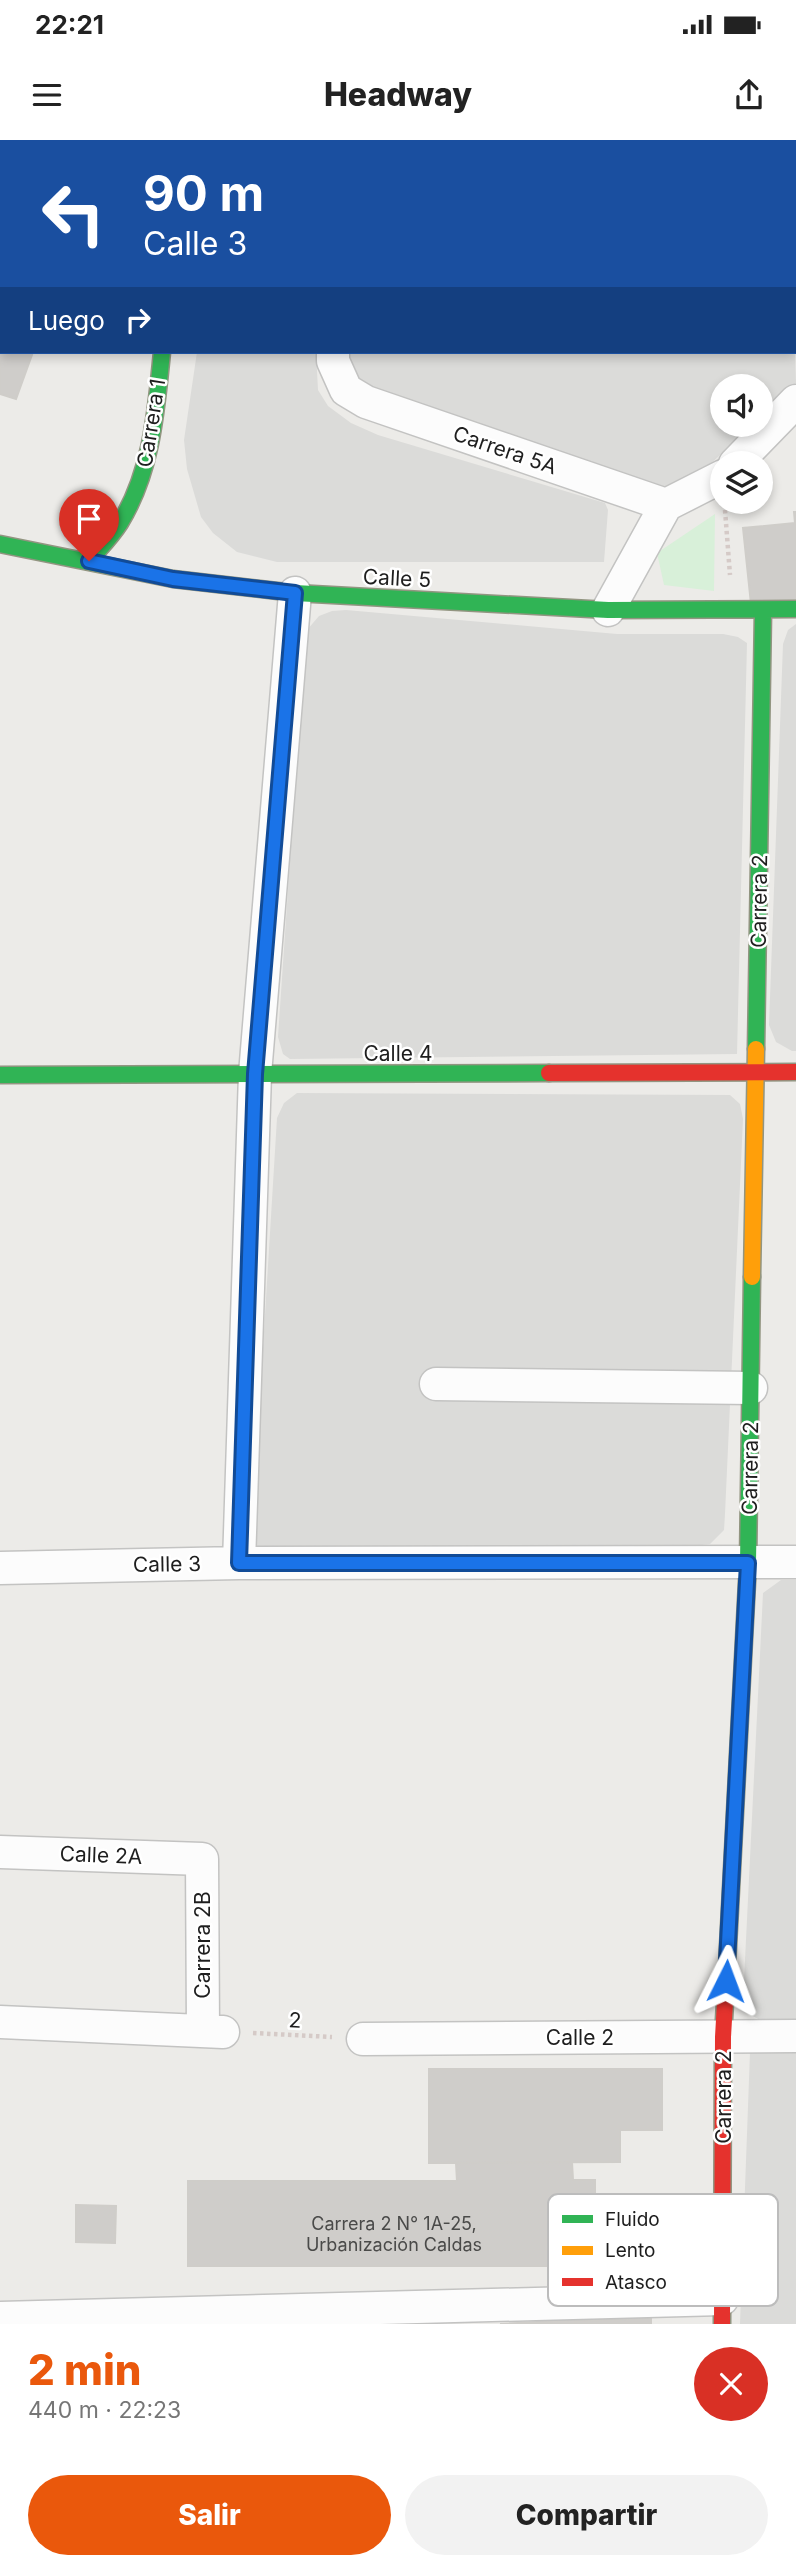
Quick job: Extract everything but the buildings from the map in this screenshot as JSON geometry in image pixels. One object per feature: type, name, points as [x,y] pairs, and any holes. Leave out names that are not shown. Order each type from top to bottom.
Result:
[{"type":"street","name":"Carrera 1","points":[[89,561],[118,526],[137,492],[150,456],[162,354]]},
{"type":"street","name":"Carrera 5A","points":[[333,354],[333,361],[346,390],[366,402],[666,505]]},
{"type":"street","points":[[748,451],[796,401]]},
{"type":"street","points":[[608,610],[666,505],[710,483]]},
{"type":"street","name":"Calle 5","points":[[0,544],[173,579],[295,593],[608,610],[796,609]]},
{"type":"street","points":[[239,1563],[255,1074],[295,593]]},
{"type":"street","name":"Carrera 2","points":[[722,2194],[723,2037],[748,1563],[763,611]]},
{"type":"street","name":"Calle 4","points":[[0,1075],[796,1072]]},
{"type":"street","points":[[436,1384],[751,1388]]},
{"type":"street","name":"Calle 3","points":[[0,1568],[239,1563],[796,1562]]},
{"type":"street","name":"Calle 2A","points":[[0,1852],[202,1859]]},
{"type":"street","name":"Carrera 2B","points":[[202,1859],[213,2031]]},
{"type":"street","points":[[0,2022],[213,2031]]},
{"type":"street","name":"Calle 2","points":[[363,2039],[796,2036]]},
{"type":"street","points":[[16,2319],[722,2311]]},
{"type":"path","points":[[726,514],[734,611]]},
{"type":"path","name":"2","points":[[213,2031],[363,2039]]},
{"type":"shaded area","points":[[197,354],[316,354],[318,390],[328,406],[351,423],[378,435],[605,503],[608,510],[604,562],[277,562],[237,552],[213,533],[201,517],[187,469],[184,440]]},
{"type":"shaded area","points":[[345,354],[795,354],[796,383],[773,406],[773,374],[710,374],[710,437],[740,437],[724,451],[710,451],[710,464],[698,475],[663,489],[360,388]]},
{"type":"shaded area","points":[[346,610],[617,634],[723,634],[738,637],[747,643],[737,1054],[290,1059],[283,1054],[278,1037],[305,640],[307,630],[319,616]]},
{"type":"shaded area","points":[[796,624],[796,1051],[792,1051],[776,1042],[769,1025],[783,644],[788,630]]},
{"type":"shaded area","points":[[297,1093],[730,1095],[740,1104],[743,1119],[724,1530],[710,1544],[686,1547],[259,1550],[254,1542],[252,1528],[277,1118],[284,1103]]},
{"type":"shaded area","points":[[781,1580],[796,1580],[796,2022],[762,2021],[747,2013],[743,2001],[763,1593]]},
{"type":"shaded area","points":[[750,2052],[796,2052],[796,2324],[740,2324],[741,2306],[778,2306],[778,2194],[745,2194]]},
{"type":"green space","points":[[715,514],[714,591],[664,585],[657,553]]},
{"type":"traffic: fast","points":[[89,561],[120,523],[139,483],[151,440],[162,354]]},
{"type":"traffic: fast","points":[[0,544],[173,579],[295,593],[608,610],[796,609]]},
{"type":"traffic: fast","points":[[756,1049],[763,611]]},
{"type":"traffic: fast","points":[[0,1075],[549,1073]]},
{"type":"traffic: fast","points":[[726,1985],[748,1563],[752,1277]]},
{"type":"traffic: slow","points":[[752,1277],[756,1049]]},
{"type":"traffic: jam","points":[[549,1073],[796,1072]]},
{"type":"traffic: jam","points":[[722,2194],[723,2037],[726,1985]]},
{"type":"traffic: jam","points":[[722,2306],[722,2324]]},
{"type":"route","points":[[89,561],[173,579],[295,593],[255,1074],[239,1563],[748,1563],[726,1981]]}]
